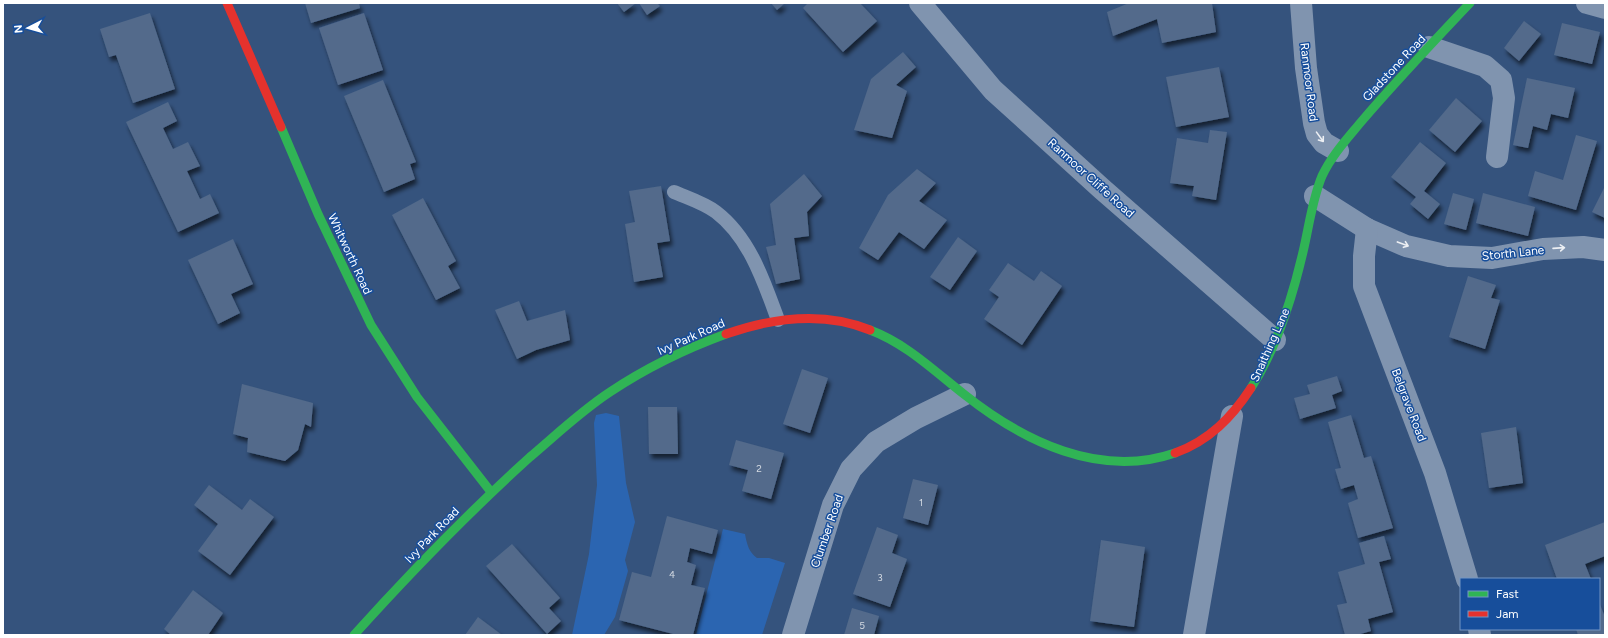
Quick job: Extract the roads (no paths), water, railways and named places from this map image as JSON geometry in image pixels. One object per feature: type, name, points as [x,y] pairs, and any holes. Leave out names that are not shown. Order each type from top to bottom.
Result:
[{"type":"street","name":"Whitworth Road","points":[[227,3],[318,214],[371,325],[417,397],[491,492]]},
{"type":"street","name":"Ranmoor Cliffe Road","points":[[920,3],[993,90],[1102,189],[1275,340]]},
{"type":"street","name":"Ranmoor Road","points":[[1301,3],[1306,68],[1315,128],[1317,134],[1324,143],[1338,151]]},
{"type":"street","name":"Gladstone Road","points":[[1338,151],[1384,96],[1470,3]]},
{"type":"street","points":[[1587,3],[1605,8]]},
{"type":"street","points":[[1429,48],[1485,66],[1501,80],[1504,98],[1497,156]]},
{"type":"street","name":"Snaithing Lane","points":[[1194,635],[1232,416],[1263,366],[1275,340],[1294,284],[1315,196],[1325,171],[1338,151]]},
{"type":"street","name":"Storth Lane","points":[[1315,196],[1367,229],[1406,246],[1449,256],[1492,258],[1543,249],[1583,247],[1605,250]]},
{"type":"street","name":"Belgrave Road","points":[[1367,229],[1364,256],[1364,286],[1435,473],[1467,578]]},
{"type":"street","name":"Ivy Park Road","points":[[354,635],[381,604],[491,492],[589,407],[636,376],[673,357],[714,337],[743,328],[778,320],[826,319],[845,321],[866,327],[895,340],[912,351],[980,406],[1005,423],[1036,440],[1077,454],[1130,462],[1169,455],[1205,438],[1221,427],[1232,416]]},
{"type":"street","name":"Clumber Road","points":[[793,635],[833,505],[851,469],[876,442],[916,418],[965,394]]},
{"type":"lane","points":[[674,192],[716,212],[738,236],[761,272],[778,320]]}]
